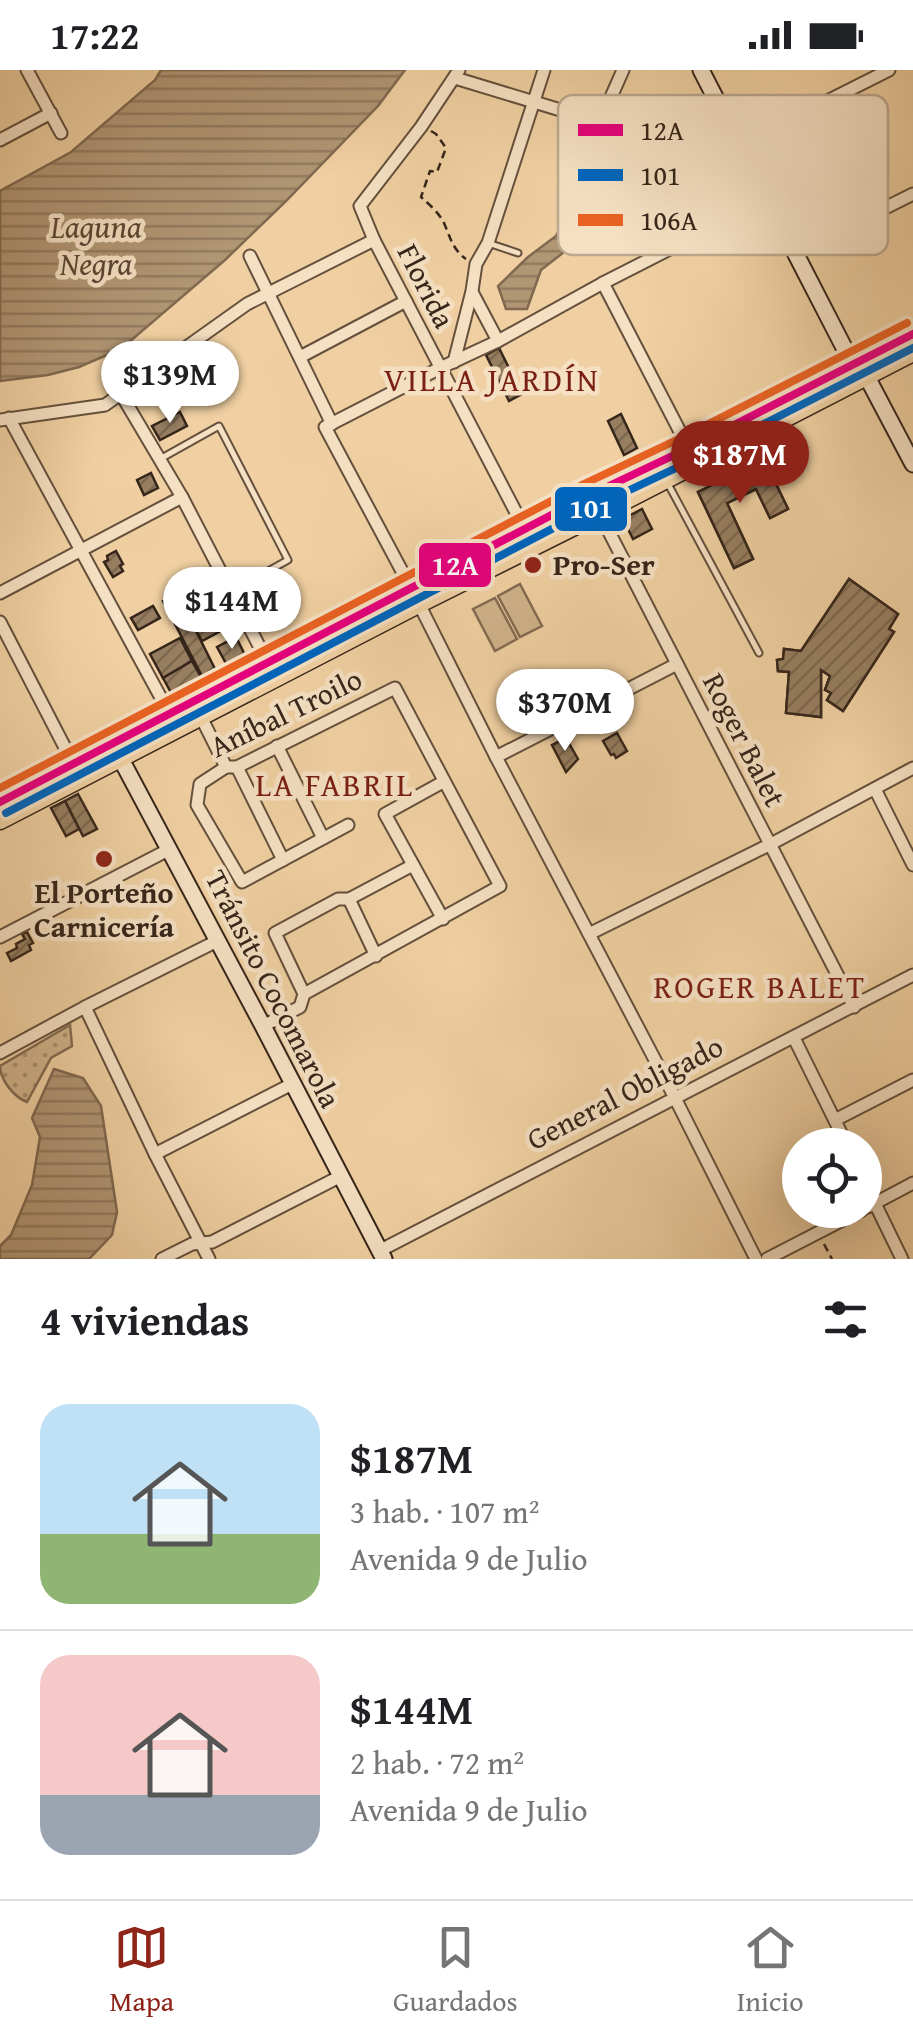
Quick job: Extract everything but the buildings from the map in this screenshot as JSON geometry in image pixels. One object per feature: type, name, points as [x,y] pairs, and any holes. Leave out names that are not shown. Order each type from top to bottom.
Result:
[{"type":"main road","points":[[860,371],[913,334]]},
{"type":"main road","points":[[0,820],[78,772],[415,596],[590,495],[693,456],[860,371],[913,352]]},
{"type":"main road","points":[[415,596],[534,547],[600,514],[666,479],[693,456]]},
{"type":"main road","points":[[0,802],[78,772]]},
{"type":"street","points":[[27,70],[61,133]]},
{"type":"street","points":[[454,362],[476,264],[488,243],[544,70]]},
{"type":"street","points":[[612,95],[623,70]]},
{"type":"street","points":[[702,70],[715,95]]},
{"type":"street","points":[[839,95],[889,70]]},
{"type":"street","points":[[421,127],[457,74],[558,109]]},
{"type":"street","points":[[0,140],[52,113]]},
{"type":"street","name":"Florida","points":[[421,127],[360,206],[534,547]]},
{"type":"street","points":[[888,207],[913,194]]},
{"type":"street","points":[[173,722],[5,419],[104,405],[247,304],[374,240]]},
{"type":"street","points":[[329,426],[659,255]]},
{"type":"street","points":[[797,255],[913,464]]},
{"type":"street","points":[[250,256],[329,426],[756,1259]]},
{"type":"street","points":[[603,283],[693,456]]},
{"type":"street","points":[[472,292],[498,341]]},
{"type":"street","points":[[300,357],[406,301]]},
{"type":"street","points":[[121,394],[182,497],[272,670]]},
{"type":"street","name":"Roger Balet","points":[[590,495],[854,1007]]},
{"type":"street","points":[[0,593],[182,497]]},
{"type":"street","points":[[0,622],[78,772]]},
{"type":"street","points":[[496,757],[678,664]]},
{"type":"street","name":"Aníbal Troilo","points":[[283,860],[242,882],[197,805],[200,784],[395,688],[443,782]]},
{"type":"street","points":[[197,709],[283,860],[348,825]]},
{"type":"street","points":[[277,746],[324,838]]},
{"type":"street","name":"Tránsito Cocomarola","points":[[117,752],[381,1255]]},
{"type":"street","points":[[590,934],[913,768]]},
{"type":"street","points":[[304,994],[376,956],[500,886],[443,782],[386,814],[443,918]]},
{"type":"street","points":[[874,789],[913,865]]},
{"type":"street","points":[[0,937],[170,849]]},
{"type":"street","points":[[263,1026],[300,1007],[304,994],[275,933],[338,899],[349,900],[413,865]]},
{"type":"street","points":[[349,900],[376,956]]},
{"type":"street","points":[[0,1053],[216,941]]},
{"type":"street","name":"General Obligado","points":[[362,1259],[381,1255],[913,975]]},
{"type":"street","points":[[85,1007],[210,1259]]},
{"type":"street","points":[[794,1038],[839,1128]]},
{"type":"street","points":[[835,1120],[913,1080]]},
{"type":"street","points":[[156,1154],[292,1084]]},
{"type":"street","points":[[162,1259],[192,1244],[212,1242],[339,1176]]},
{"type":"street","points":[[882,1199],[913,1183]]},
{"type":"street","points":[[767,1259],[830,1228]]},
{"type":"street","points":[[881,1228],[902,1259]]},
{"type":"lane","points":[[488,243],[518,254]]},
{"type":"lane","points":[[159,460],[219,426],[288,560],[231,591]]},
{"type":"lane","points":[[666,479],[759,653]]},
{"type":"path","points":[[421,127],[436,134],[446,148],[437,172],[430,170],[421,196],[444,223],[447,236],[461,257],[476,264]]},
{"type":"path","points":[[819,1234],[832,1259]]},
{"type":"shaded area","points":[[520,584],[542,626],[520,637],[498,596]]},
{"type":"shaded area","points":[[495,598],[517,639],[495,651],[473,609]]},
{"type":"shaded area","points":[[70,1025],[72,1046],[51,1058],[27,1102],[22,1100],[5,1082],[0,1066]]},
{"type":"water","name":"Laguna Negra","points":[[161,70],[405,70],[378,106],[286,201],[225,260],[121,349],[79,367],[0,381],[0,191],[71,152],[155,80]]},
{"type":"water","points":[[558,232],[560,255],[541,270],[527,309],[506,309],[498,286]]},
{"type":"water","points":[[54,1069],[83,1078],[101,1106],[117,1212],[112,1235],[89,1259],[0,1259],[0,1246],[11,1235],[32,1185],[40,1137],[32,1118]]},
{"type":"transit line","name":"106A","points":[[0,788],[584,484],[907,323]]},
{"type":"transit line","name":"12A","points":[[0,802],[590,495],[913,334]]},
{"type":"transit line","name":"101","points":[[6,813],[596,506],[913,348]]},
{"type":"place","name":"Pro-Ser","points":[[533,565]]},
{"type":"place","name":"El Porteño Carnicería","points":[[104,859]]},
{"type":"district","name":"VILLA JARDÍN","points":[[492,380]]},
{"type":"district","name":"LA FABRIL","points":[[335,785]]},
{"type":"district","name":"ROGER BALET","points":[[760,987]]}]
